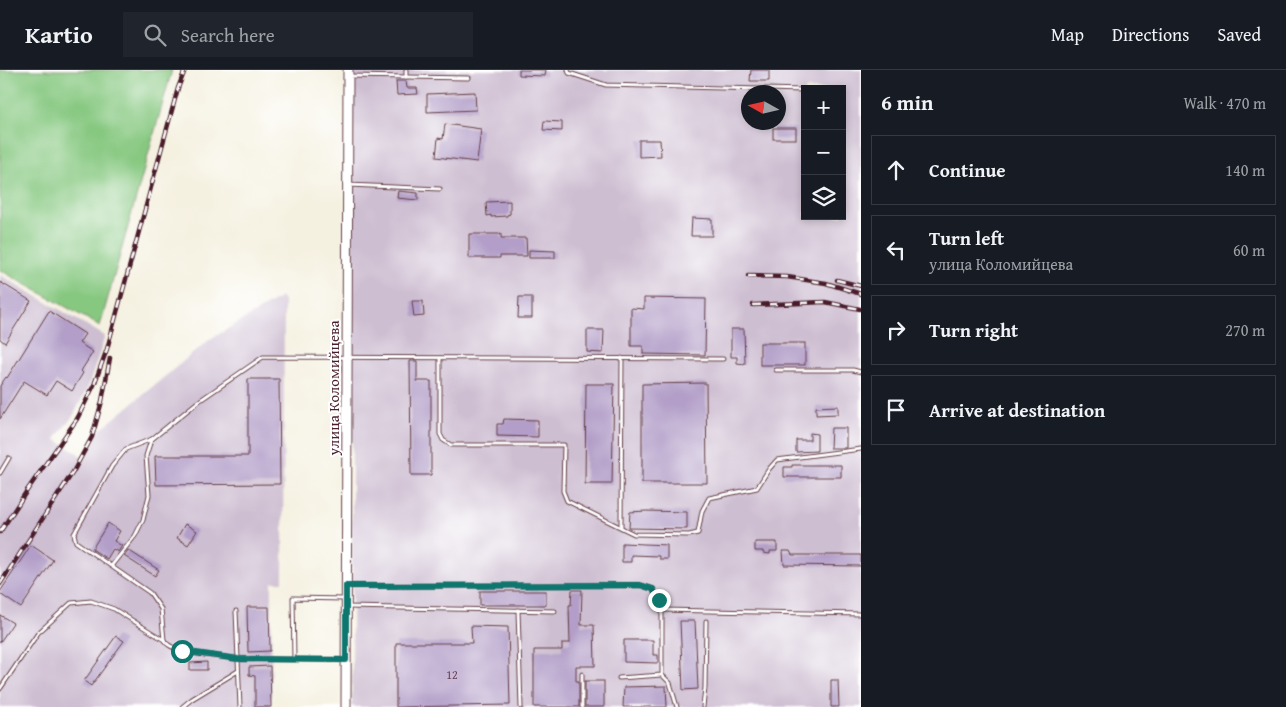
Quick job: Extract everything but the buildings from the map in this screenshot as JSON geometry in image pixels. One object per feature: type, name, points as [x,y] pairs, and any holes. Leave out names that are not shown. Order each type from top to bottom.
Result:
[{"type":"street","name":"улица Коломийцева","points":[[346,707],[348,73]]},
{"type":"lane","points":[[406,70],[406,77]]},
{"type":"lane","points":[[568,70],[569,73],[606,86],[801,90]]},
{"type":"lane","points":[[348,73],[406,77],[469,78]]},
{"type":"lane","points":[[347,185],[440,189]]},
{"type":"lane","points":[[164,640],[161,609],[150,593],[76,542],[74,534],[112,466],[126,449],[152,439],[198,401],[263,357],[723,359]]},
{"type":"lane","points":[[440,358],[440,434],[443,440],[452,444],[564,445],[563,491],[568,501],[634,534],[689,535],[698,533],[702,510],[709,498],[757,488],[769,469],[778,460],[861,449]]},
{"type":"lane","points":[[621,528],[622,358]]},
{"type":"lane","points":[[776,370],[853,370],[861,372]]},
{"type":"lane","points":[[112,565],[135,536],[144,520],[148,495],[146,456],[152,439]]},
{"type":"lane","points":[[0,472],[9,458]]},
{"type":"lane","points":[[346,586],[640,585],[653,589],[662,610],[662,675],[670,683],[677,707]]},
{"type":"lane","points":[[294,659],[294,598],[346,603],[555,611]]},
{"type":"lane","points":[[0,689],[38,633],[71,603],[91,601],[114,609],[164,640],[167,645],[182,651],[238,659],[346,660]]},
{"type":"lane","points":[[518,610],[521,707]]},
{"type":"lane","points":[[662,610],[861,614]]},
{"type":"lane","points":[[236,611],[240,707]]},
{"type":"lane","points":[[703,707],[706,621]]},
{"type":"lane","points":[[182,707],[238,670]]},
{"type":"lane","points":[[582,674],[582,707]]},
{"type":"lane","points":[[620,678],[662,675]]},
{"type":"shaded area","points":[[352,70],[861,70],[861,707],[352,707]]},
{"type":"shaded area","points":[[0,275],[105,336],[88,387],[73,416],[55,439],[85,458],[100,430],[209,340],[281,297],[284,300],[283,582],[272,582],[271,707],[0,707]]},
{"type":"green space","points":[[0,70],[172,70],[100,326],[0,270]]},
{"type":"railway","points":[[0,532],[77,419],[94,385],[107,349],[178,88],[185,70]]},
{"type":"railway","points":[[748,276],[787,277],[826,283],[861,294]]},
{"type":"railway","points":[[837,280],[861,286]]},
{"type":"railway","points":[[753,305],[825,302],[860,309]]},
{"type":"railway","points":[[0,584],[73,472],[92,437],[102,401],[110,358]]},
{"type":"route","points":[[182,651],[238,659],[346,660],[346,586],[640,585],[653,589],[659,600]]}]
